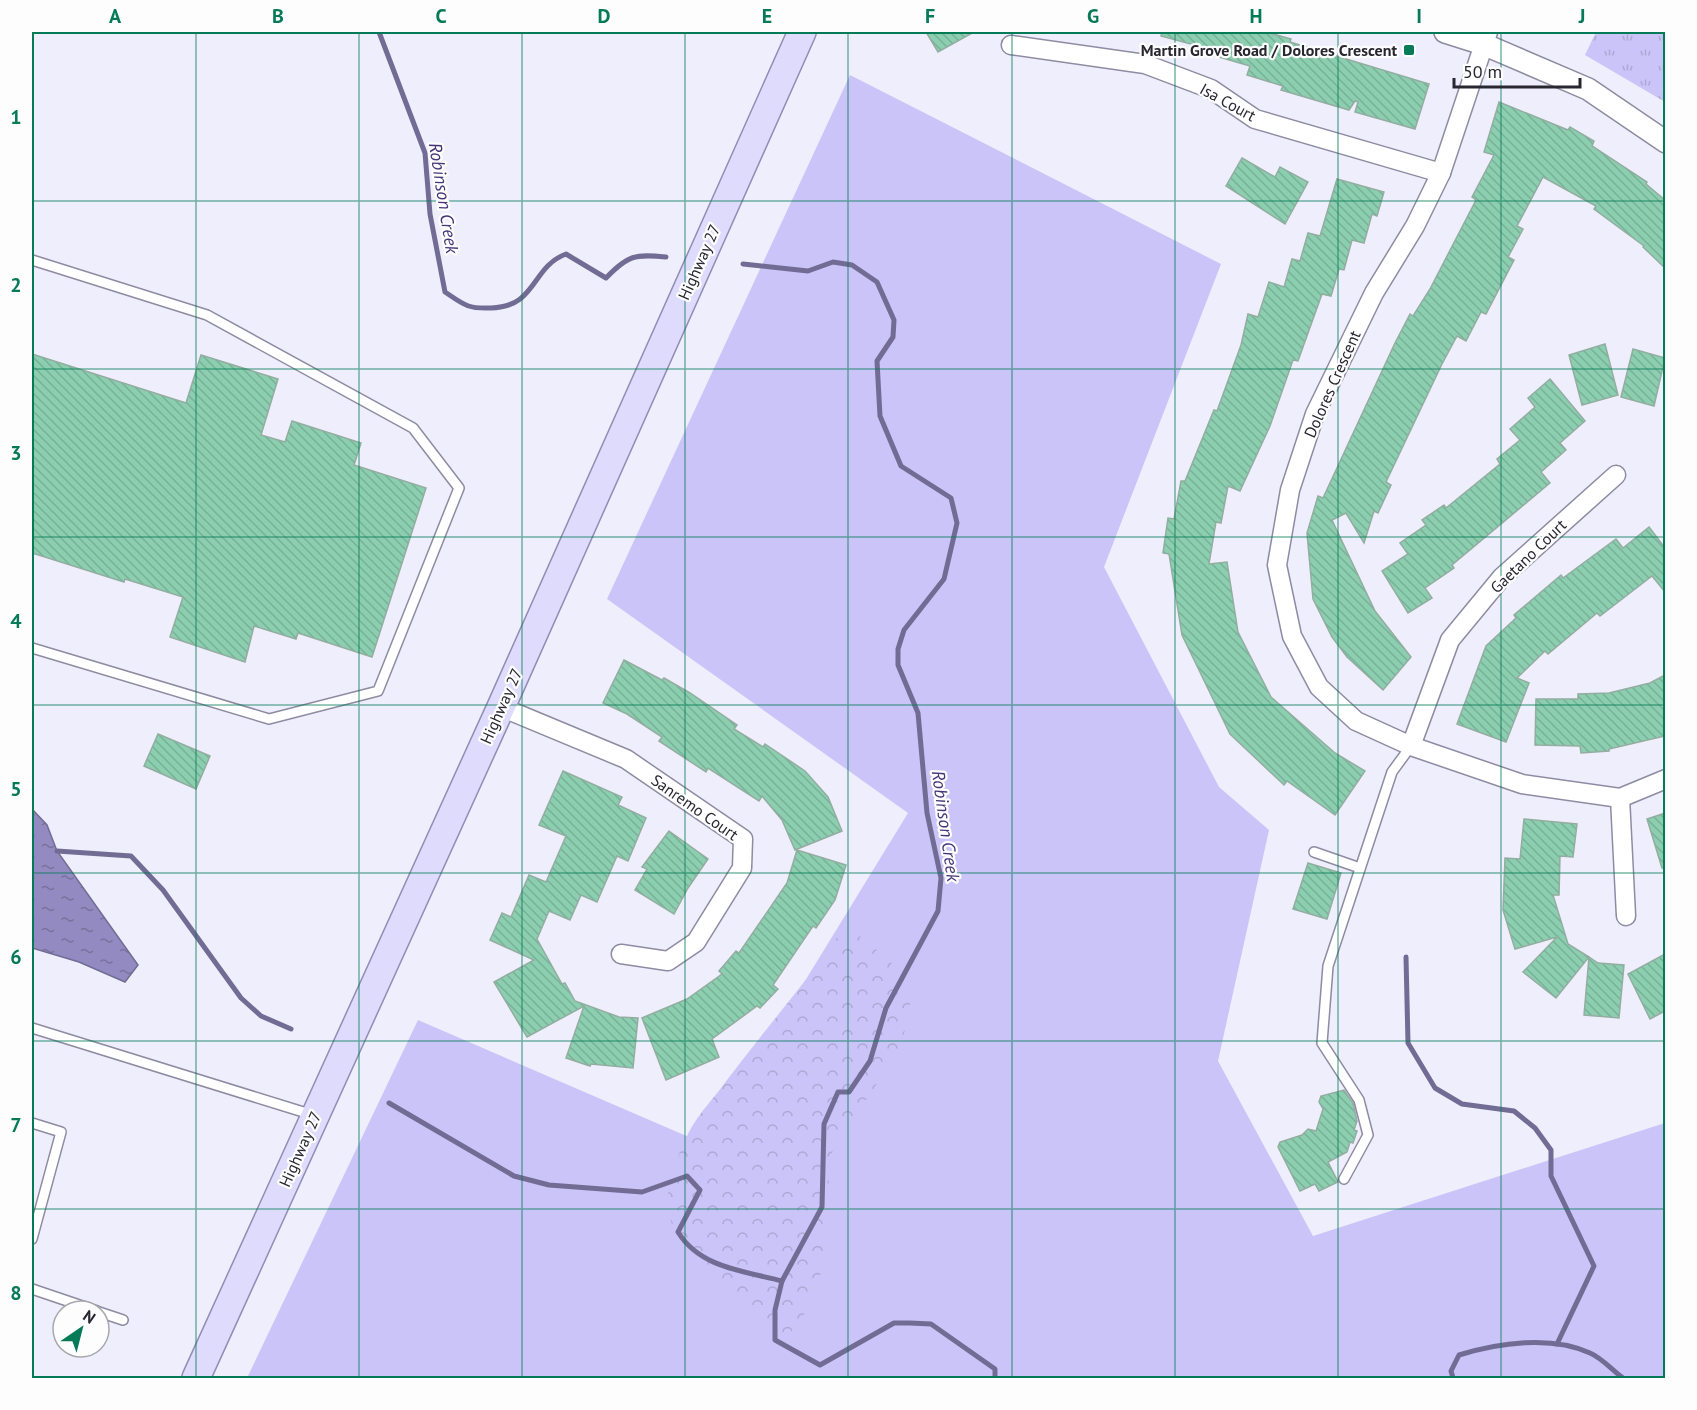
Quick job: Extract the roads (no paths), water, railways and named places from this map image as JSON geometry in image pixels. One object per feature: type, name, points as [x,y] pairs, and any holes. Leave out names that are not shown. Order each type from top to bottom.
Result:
[{"type":"main road","name":"Highway 27","points":[[196,1378],[501,706],[802,32]]},
{"type":"street","points":[[1445,32],[1485,38],[1588,89],[1665,142]]},
{"type":"street","name":"Dolores Crescent","points":[[1485,38],[1441,173],[1415,226],[1374,294],[1315,414],[1290,490],[1277,565],[1292,636],[1319,687],[1356,721],[1411,746],[1522,784],[1620,798]]},
{"type":"street","name":"Isa Court","points":[[1011,45],[1145,64],[1211,89],[1255,118],[1441,173]]},
{"type":"street","name":"Gaetano Court","points":[[1411,746],[1449,640],[1502,577],[1616,475]]},
{"type":"street","name":"Sanremo Court","points":[[501,706],[626,759],[743,840],[742,868],[696,942],[668,961],[621,954]]},
{"type":"street","points":[[1626,916],[1620,798],[1665,779]]},
{"type":"lane","points":[[32,260],[207,315],[413,428],[459,488],[378,691],[269,719],[32,648]]},
{"type":"lane","points":[[1344,1179],[1368,1135],[1359,1100],[1322,1043],[1328,966],[1392,772],[1411,746]]},
{"type":"lane","points":[[1314,852],[1360,868]]},
{"type":"lane","points":[[32,1028],[315,1116]]},
{"type":"lane","points":[[32,1123],[62,1132],[32,1239]]},
{"type":"lane","points":[[32,1289],[62,1299]]},
{"type":"lane","points":[[111,1316],[123,1320]]},
{"type":"water","points":[[32,809],[47,825],[57,851],[138,965],[125,982],[79,962],[32,948]]},
{"type":"waterway","name":"Robinson Creek","points":[[379,32],[425,153],[430,214],[445,292],[471,307],[506,306],[526,294],[546,268],[566,254],[606,278],[626,260],[639,256],[666,257]]},
{"type":"waterway","name":"Robinson Creek","points":[[743,264],[808,271],[833,262],[852,265],[877,282],[894,320],[893,337],[877,361],[880,416],[901,466],[951,498],[957,523],[944,579],[904,630],[898,649],[898,665],[918,713],[927,813],[941,878],[938,911],[886,1008],[870,1061],[849,1092],[838,1092],[824,1124],[822,1207],[782,1281],[775,1310],[775,1340],[820,1365],[894,1323],[931,1324],[995,1369],[995,1378]]},
{"type":"waterway","points":[[57,851],[131,856],[163,890],[241,998],[261,1016],[291,1029]]},
{"type":"waterway","points":[[1406,957],[1408,1043],[1435,1088],[1462,1104],[1514,1111],[1535,1128],[1551,1150],[1551,1176],[1594,1266],[1557,1344]]},
{"type":"waterway","points":[[389,1103],[514,1176],[549,1185],[642,1192],[687,1176],[700,1190],[678,1232],[687,1244],[711,1261],[738,1271],[782,1281]]},
{"type":"waterway","name":"Robinson Creek","points":[[1453,1378],[1451,1371],[1459,1355],[1490,1347],[1524,1343],[1575,1347],[1594,1355],[1623,1378]]},
{"type":"place","name":"Martin Grove Road / Dolores Crescent","points":[[1409,50]]}]
